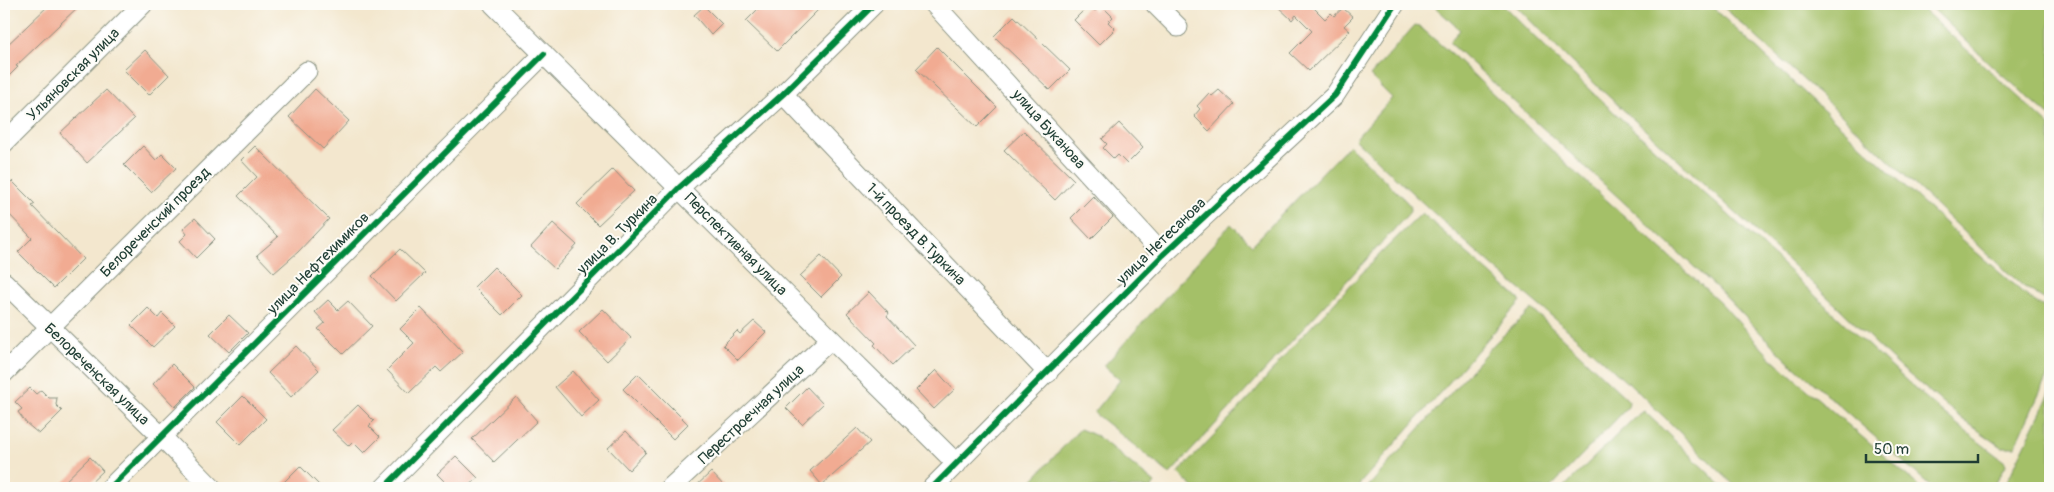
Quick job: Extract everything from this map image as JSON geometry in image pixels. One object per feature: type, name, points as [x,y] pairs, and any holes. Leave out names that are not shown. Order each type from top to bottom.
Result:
[{"type":"street","name":"Ульяновская улица","points":[[4,143],[143,4]]},
{"type":"street","name":"Перспективная улица","points":[[493,4],[957,464]]},
{"type":"street","name":"улица В. Туркина","points":[[384,488],[679,188],[783,94],[874,4]]},
{"type":"street","name":"улица Буканова","points":[[934,4],[1163,255]]},
{"type":"street","points":[[1155,4],[1178,27]]},
{"type":"street","name":"улица Нетесанова","points":[[932,488],[1163,255],[1335,95],[1396,4]]},
{"type":"street","name":"улица Нефтехимиков","points":[[110,488],[544,54]]},
{"type":"street","name":"Белореченский проезд","points":[[4,373],[307,71]]},
{"type":"street","name":"1-й проезд В.Туркина","points":[[783,94],[1048,373]]},
{"type":"street","name":"Белореченская улица","points":[[4,282],[212,488]]},
{"type":"street","name":"Перестроечная улица","points":[[670,488],[832,339]]},
{"type":"green space","points":[[1502,4],[1594,94],[1754,238],[1876,353],[1939,409],[2005,462],[2006,465],[1993,488],[1933,488],[1784,357],[1716,287],[1449,42],[1460,30],[1433,5]]},
{"type":"green space","points":[[1514,4],[1709,4],[1976,252],[2029,298],[2050,311],[2050,370],[2015,447],[2002,447],[1962,419],[1900,367],[1835,304],[1570,61]]},
{"type":"green space","points":[[1720,4],[1917,4],[2050,126],[2050,303],[2023,286],[1995,261],[1820,95]]},
{"type":"green space","points":[[1928,4],[2050,4],[2050,116],[1990,64]]},
{"type":"green space","points":[[1415,25],[1419,26],[1456,58],[1562,160],[1720,302],[1771,358],[1921,488],[1737,488],[1628,382],[1442,220],[1355,139],[1392,98],[1370,76]]},
{"type":"green space","points":[[1349,145],[1405,200],[1411,207],[1409,213],[1170,474],[1094,413],[1120,380],[1104,366],[1231,224],[1252,245]]},
{"type":"green space","points":[[1422,213],[1521,301],[1356,488],[1194,488],[1178,473],[1252,395],[1291,348],[1379,255]]},
{"type":"green space","points":[[1532,309],[1629,401],[1628,407],[1550,488],[1367,488],[1494,344]]},
{"type":"green space","points":[[2050,393],[2050,488],[2004,488]]},
{"type":"green space","points":[[1644,411],[1724,488],[1563,488],[1632,420]]},
{"type":"green space","points":[[1080,429],[1097,436],[1155,483],[1151,488],[1025,488]]},
{"type":"building","points":[[50,4],[81,4],[16,66],[18,67],[4,81],[4,48]]},
{"type":"building","points":[[763,4],[824,4],[777,51],[746,21]]},
{"type":"building","points":[[1275,4],[1310,4],[1325,19],[1331,13],[1334,16],[1343,8],[1353,17],[1344,26],[1350,31],[1309,71],[1290,53],[1312,31],[1296,15],[1292,20]]},
{"type":"building","points":[[1089,5],[1095,11],[1101,5],[1113,17],[1108,22],[1115,29],[1099,45],[1074,20]]},
{"type":"building","points":[[704,6],[722,24],[711,35],[694,15]]},
{"type":"building","points":[[1014,16],[1070,70],[1050,90],[994,36]]},
{"type":"building","points":[[937,47],[997,107],[977,127],[916,69]]},
{"type":"building","points":[[145,50],[169,75],[149,95],[124,70]]},
{"type":"building","points":[[315,89],[349,121],[323,149],[289,117]]},
{"type":"building","points":[[106,90],[134,119],[87,163],[60,133]]},
{"type":"building","points":[[1219,90],[1234,104],[1209,131],[1194,116],[1200,109],[1197,106],[1209,93],[1212,96]]},
{"type":"building","points":[[1119,123],[1143,148],[1127,164],[1118,155],[1114,159],[1103,148],[1107,144],[1102,139]]},
{"type":"building","points":[[1024,131],[1074,180],[1055,200],[1004,150]]},
{"type":"building","points":[[143,146],[156,160],[162,154],[176,168],[151,192],[124,165]]},
{"type":"building","points":[[255,146],[329,219],[298,252],[274,273],[257,255],[278,237],[238,196],[257,177],[241,160]]},
{"type":"building","points":[[613,169],[634,191],[598,225],[577,204]]},
{"type":"building","points":[[12,181],[35,204],[32,206],[83,259],[54,288],[18,252],[32,238],[4,209],[4,189]]},
{"type":"building","points":[[1093,196],[1113,217],[1091,239],[1071,218]]},
{"type":"building","points":[[195,218],[215,239],[196,258],[180,241],[187,234],[183,229]]},
{"type":"building","points":[[553,223],[577,245],[555,269],[531,247]]},
{"type":"building","points":[[400,249],[425,273],[396,301],[372,276]]},
{"type":"building","points":[[821,256],[841,277],[821,297],[800,276]]},
{"type":"building","points":[[494,267],[522,295],[502,315],[474,287]]},
{"type":"building","points":[[869,292],[889,313],[887,316],[914,345],[893,365],[874,345],[876,343],[847,313]]},
{"type":"building","points":[[328,300],[338,310],[348,301],[372,326],[343,354],[318,329],[325,323],[315,312]]},
{"type":"building","points":[[148,308],[158,318],[162,313],[175,326],[153,347],[131,325]]},
{"type":"building","points":[[421,308],[463,352],[441,372],[436,367],[409,393],[387,370],[414,343],[400,329]]},
{"type":"building","points":[[603,309],[631,338],[607,361],[579,332]]},
{"type":"building","points":[[229,315],[248,333],[229,352],[210,334]]},
{"type":"building","points":[[754,321],[766,332],[738,360],[723,345],[737,331],[740,334]]},
{"type":"building","points":[[296,346],[319,370],[291,397],[268,373]]},
{"type":"building","points":[[172,364],[195,387],[175,407],[153,384]]},
{"type":"building","points":[[936,370],[954,390],[934,409],[916,390]]},
{"type":"building","points":[[573,371],[599,400],[581,417],[555,387]]},
{"type":"building","points":[[638,374],[688,424],[673,439],[623,389]]},
{"type":"building","points":[[807,387],[823,404],[802,424],[786,408]]},
{"type":"building","points":[[30,388],[36,394],[41,390],[49,398],[57,398],[56,405],[62,411],[39,434],[26,423],[18,412],[22,409],[15,402]]},
{"type":"building","points":[[243,396],[266,419],[240,445],[217,422]]},
{"type":"building","points":[[516,397],[537,421],[494,462],[472,439]]},
{"type":"building","points":[[358,405],[374,421],[369,426],[380,437],[364,453],[353,442],[349,446],[332,430]]},
{"type":"building","points":[[857,428],[870,442],[822,485],[810,471]]},
{"type":"building","points":[[626,431],[646,452],[629,470],[608,448]]},
{"type":"building","points":[[456,456],[478,478],[467,488],[451,488],[437,474]]},
{"type":"building","points":[[90,457],[103,471],[85,488],[58,488]]},
{"type":"building","points":[[300,466],[322,488],[278,488]]},
{"type":"building","points":[[711,472],[726,488],[694,488]]},
{"type":"cycle path","points":[[384,488],[679,188],[783,94],[874,4]]},
{"type":"cycle path","points":[[932,488],[1163,255],[1335,95],[1395,4]]},
{"type":"cycle path","points":[[110,488],[544,54]]}]
